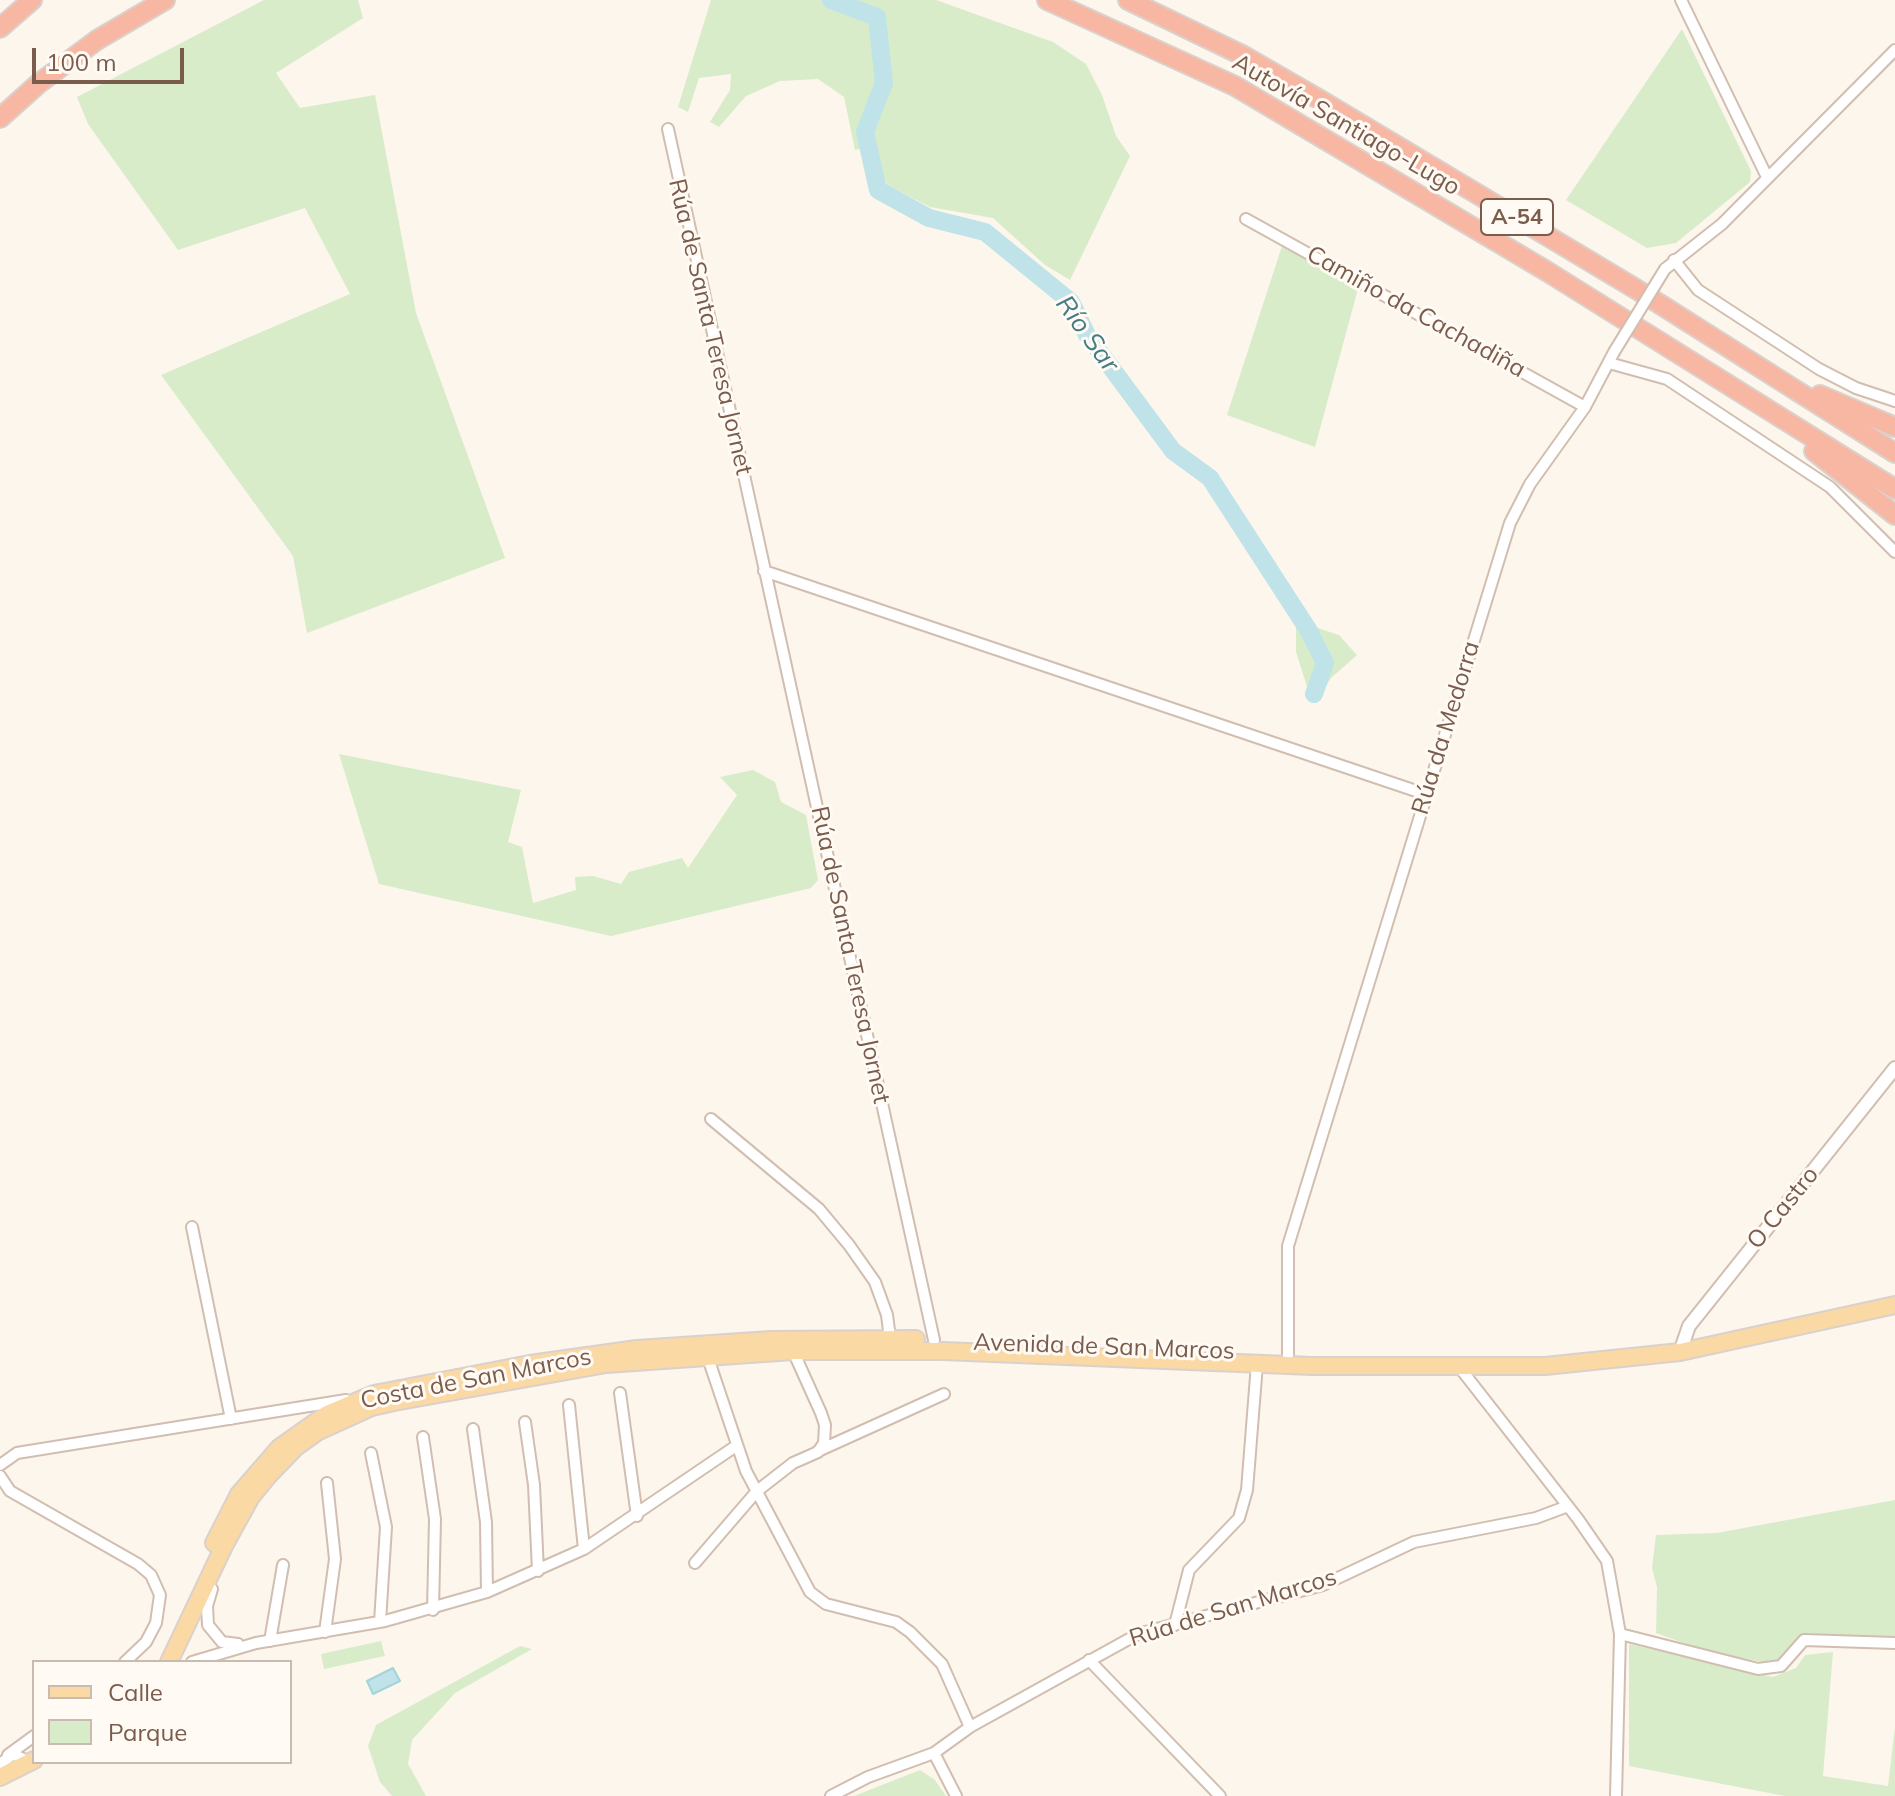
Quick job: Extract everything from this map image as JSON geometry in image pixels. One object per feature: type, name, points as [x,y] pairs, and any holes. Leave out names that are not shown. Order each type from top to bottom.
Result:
[{"type":"highway","points":[[0,28],[32,0]]},
{"type":"highway","points":[[0,118],[38,84],[97,40],[165,0]]},
{"type":"highway","name":"Autovía Santiago-Lugo","points":[[1047,0],[1235,86],[1895,489]]},
{"type":"highway","name":"Autovía Santiago-Lugo","points":[[1128,0],[1244,56],[1636,289],[1895,453]]},
{"type":"highway","points":[[1636,289],[1791,382],[1895,427]]},
{"type":"highway","points":[[1702,369],[1895,515]]},
{"type":"main road","name":"Avenida de San Marcos","points":[[786,1343],[855,1349],[1312,1366],[1545,1366],[1680,1352],[1895,1305]]},
{"type":"main road","name":"Avenida de San Marcos","points":[[786,1343],[890,1338],[1288,1355],[1417,1367]]},
{"type":"main road","points":[[855,1349],[875,1344],[924,1345],[934,1340],[941,1345],[1010,1348],[1043,1354]]},
{"type":"main road","points":[[709,1362],[712,1348],[786,1343]]},
{"type":"main road","name":"Costa de San Marcos","points":[[157,1660],[172,1636],[239,1494],[266,1460],[315,1418],[530,1364],[637,1349],[786,1343]]},
{"type":"main road","name":"Costa de San Marcos","points":[[170,1660],[224,1546],[256,1489],[296,1447],[373,1401],[675,1357],[709,1362],[725,1354],[786,1343]]},
{"type":"main road","points":[[637,1349],[697,1350],[709,1362]]},
{"type":"main road","points":[[1257,1364],[1288,1355],[1293,1361],[1312,1366]]},
{"type":"main road","points":[[296,1447],[315,1418]]},
{"type":"main road","points":[[0,1777],[28,1759]]},
{"type":"street","points":[[1681,0],[1767,177]]},
{"type":"street","name":"Rúa da Medorra","points":[[1288,1355],[1288,1246],[1510,523],[1530,484],[1585,407],[1665,269],[1722,224],[1895,50]]},
{"type":"street","name":"Rúa de Santa Teresa Jornet","points":[[668,129],[934,1340]]},
{"type":"street","name":"Camiño da Cachadiña","points":[[1246,219],[1585,407]]},
{"type":"street","points":[[1674,260],[1698,290],[1819,369],[1856,388],[1895,401]]},
{"type":"street","points":[[1611,358],[1667,379],[1817,478],[1895,552]]},
{"type":"street","points":[[764,571],[1425,794]]},
{"type":"street","name":"O Castro","points":[[1680,1352],[1689,1326],[1895,1068]]},
{"type":"street","points":[[711,1119],[819,1209],[849,1245],[875,1282],[887,1315],[890,1338]]},
{"type":"street","points":[[192,1227],[231,1419]]},
{"type":"street","points":[[786,1343],[825,1425],[824,1443],[818,1452]]},
{"type":"street","points":[[709,1362],[736,1446],[810,1592],[826,1604],[896,1622],[910,1632],[942,1664],[970,1727]]},
{"type":"street","points":[[1175,1625],[1189,1570],[1239,1518],[1247,1490],[1257,1364]]},
{"type":"street","points":[[1460,1368],[1607,1561],[1620,1634],[1616,1796]]},
{"type":"street","points":[[620,1393],[637,1516]]},
{"type":"street","points":[[695,1563],[757,1491],[793,1463],[944,1394]]},
{"type":"street","points":[[569,1405],[584,1549]]},
{"type":"street","points":[[0,1465],[17,1453],[231,1419],[292,1410],[315,1418]]},
{"type":"street","points":[[525,1422],[534,1485],[538,1571]]},
{"type":"street","points":[[473,1429],[486,1522],[487,1592]]},
{"type":"street","points":[[423,1437],[435,1519],[433,1610]]},
{"type":"street","points":[[199,1660],[256,1643],[433,1610],[487,1592],[584,1549],[637,1516],[736,1446]]},
{"type":"street","points":[[371,1453],[386,1527],[380,1622]]},
{"type":"street","points":[[0,1476],[10,1491],[138,1564],[151,1575],[160,1595],[156,1623],[146,1642],[127,1660]]},
{"type":"street","points":[[325,1632],[335,1559],[327,1483]]},
{"type":"street","name":"Rúa de San Marcos","points":[[831,1796],[868,1777],[934,1753],[970,1727],[1129,1638],[1323,1585],[1414,1542],[1536,1518],[1568,1506]]},
{"type":"street","points":[[224,1546],[218,1576],[208,1598],[208,1625],[222,1642],[256,1643]]},
{"type":"street","points":[[270,1641],[283,1565]]},
{"type":"street","points":[[1620,1634],[1758,1669],[1781,1666],[1804,1640],[1895,1643]]},
{"type":"street","points":[[1089,1660],[1220,1796]]},
{"type":"street","points":[[3,1760],[32,1739]]},
{"type":"street","points":[[934,1753],[956,1796]]},
{"type":"street","points":[[3,1760],[28,1759]]},
{"type":"green space","points":[[264,0],[358,0],[363,18],[276,73],[300,108],[375,95],[416,313],[505,558],[307,633],[293,556],[161,375],[350,294],[305,208],[178,250],[88,124],[77,97]]},
{"type":"green space","points":[[711,0],[936,0],[1053,42],[1086,64],[1102,95],[1116,136],[1130,156],[1070,280],[1045,265],[993,218],[930,207],[887,185],[871,147],[855,150],[844,97],[818,79],[780,81],[746,96],[719,127],[710,122],[730,90],[731,74],[699,78],[688,112],[678,107]]},
{"type":"green space","points":[[1682,29],[1751,171],[1750,182],[1676,243],[1647,248],[1566,200]]},
{"type":"green space","points":[[1282,246],[1358,289],[1315,447],[1227,415]]},
{"type":"green space","points":[[1306,624],[1339,635],[1357,655],[1331,678],[1318,698],[1311,699],[1296,652],[1296,627]]},
{"type":"green space","points":[[339,754],[521,790],[508,842],[522,847],[533,903],[576,890],[575,877],[593,876],[621,884],[629,872],[682,858],[688,868],[737,795],[720,777],[753,770],[775,782],[781,802],[806,815],[818,880],[811,888],[611,936],[379,884]]},
{"type":"green space","points":[[1895,1500],[1895,1638],[1804,1637],[1795,1641],[1789,1655],[1773,1664],[1706,1651],[1656,1633],[1657,1587],[1652,1568],[1656,1535],[1717,1533]]},
{"type":"green space","points":[[381,1641],[385,1656],[324,1669],[321,1654]]},
{"type":"green space","points":[[1629,1644],[1773,1677],[1796,1668],[1805,1655],[1833,1652],[1823,1776],[1888,1786],[1895,1726],[1895,1796],[1785,1796],[1629,1766]]},
{"type":"green space","points":[[520,1646],[532,1649],[455,1693],[412,1740],[408,1764],[426,1796],[392,1796],[380,1782],[368,1746],[376,1725]]},
{"type":"green space","points":[[920,1770],[935,1780],[946,1796],[854,1796]]},
{"type":"water","points":[[393,1668],[400,1681],[373,1694],[367,1681]]},
{"type":"waterway","name":"Río Sar","points":[[831,0],[877,17],[884,83],[865,132],[878,190],[929,218],[985,232],[1071,302],[1087,335],[1173,451],[1210,478],[1309,631],[1325,663],[1314,694]]}]
